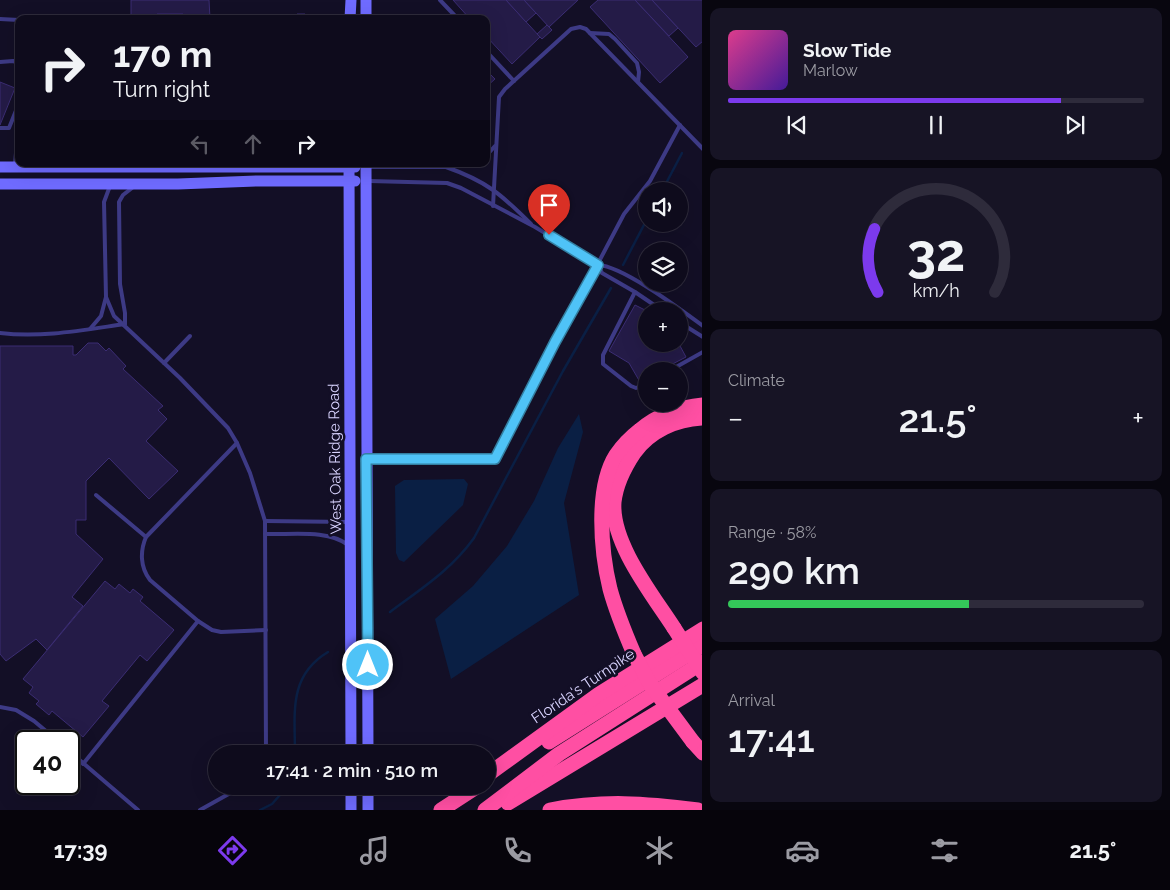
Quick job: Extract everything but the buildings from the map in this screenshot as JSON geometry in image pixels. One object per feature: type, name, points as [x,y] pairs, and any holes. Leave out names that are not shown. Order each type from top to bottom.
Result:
[{"type":"highway","points":[[698,748],[650,684],[620,622],[610,588],[602,527],[602,501],[607,476],[616,456],[630,438],[664,414],[702,405]]},
{"type":"highway","points":[[702,418],[684,420],[664,427],[642,442],[623,470],[614,502],[616,525],[623,545],[702,673]]},
{"type":"highway","points":[[599,694],[702,618]]},
{"type":"highway","name":"Florida's Turnpike","points":[[496,769],[599,694],[702,629]]},
{"type":"highway","points":[[496,775],[702,645]]},
{"type":"highway","points":[[484,810],[559,754],[702,662]]},
{"type":"highway","points":[[496,810],[702,684]]},
{"type":"highway","points":[[439,810],[459,795]]},
{"type":"highway","points":[[439,810],[463,795]]},
{"type":"highway","points":[[550,810],[577,805],[614,802],[698,810]]},
{"type":"street","points":[[350,15],[351,0]]},
{"type":"street","points":[[366,0],[366,15]]},
{"type":"street","points":[[0,167],[15,167]]},
{"type":"street","points":[[78,184],[99,177],[111,167]]},
{"type":"street","points":[[111,184],[131,172],[150,167]]},
{"type":"street","name":"West Oak Ridge Road","points":[[349,167],[348,334],[351,522],[351,745]]},
{"type":"street","name":"West Oak Ridge Road","points":[[366,167],[368,745]]},
{"type":"street","points":[[0,184],[366,181]]},
{"type":"street","points":[[351,522],[362,533],[368,548]]},
{"type":"street","points":[[351,795],[351,810]]},
{"type":"street","points":[[368,795],[368,810]]},
{"type":"lane","points":[[440,0],[454,15]]},
{"type":"lane","points":[[0,19],[15,20]]},
{"type":"lane","points":[[493,206],[499,97],[572,29],[580,27],[586,29],[702,149]]},
{"type":"lane","points":[[590,33],[609,34],[615,39],[636,63],[639,72],[638,82]]},
{"type":"lane","points":[[490,55],[514,82]]},
{"type":"lane","points":[[0,62],[15,62]]},
{"type":"lane","points":[[0,128],[9,128],[15,113]]},
{"type":"lane","points":[[366,459],[495,459],[624,214],[650,181],[680,125]]},
{"type":"lane","points":[[490,151],[496,144]]},
{"type":"lane","points":[[446,167],[468,175],[494,189],[506,198],[535,227]]},
{"type":"lane","points":[[366,181],[446,183],[461,188],[535,227],[598,265],[606,265],[640,282],[702,326]]},
{"type":"lane","points":[[90,329],[101,316],[106,298],[104,202],[111,184]]},
{"type":"lane","points":[[125,324],[126,313],[121,296],[119,278],[119,202],[123,195],[137,184]]},
{"type":"lane","points":[[598,265],[602,273],[650,302]]},
{"type":"lane","points":[[635,292],[602,360],[603,364],[631,386],[638,387]]},
{"type":"lane","points":[[106,298],[114,316],[125,324],[228,428],[250,473],[265,521],[266,745]]},
{"type":"lane","points":[[0,333],[54,334],[125,324]]},
{"type":"lane","points":[[688,328],[702,337]]},
{"type":"lane","points":[[164,363],[190,336]]},
{"type":"lane","points":[[685,362],[702,352]]},
{"type":"lane","points":[[237,443],[146,537],[142,548],[144,572],[150,580],[198,621],[212,630],[222,632],[266,630]]},
{"type":"lane","points":[[96,495],[146,537]]},
{"type":"lane","points":[[265,521],[351,522]]},
{"type":"lane","points":[[265,534],[329,535],[340,538],[351,547]]},
{"type":"lane","points":[[83,764],[198,621]]},
{"type":"lane","points":[[0,707],[16,710],[45,730]]},
{"type":"lane","points":[[80,761],[138,810]]},
{"type":"lane","points":[[200,810],[227,795]]},
{"type":"water","points":[[579,414],[583,432],[564,503],[579,595],[451,679],[435,619],[473,586],[507,546],[534,501],[558,448]]},
{"type":"water","points":[[464,479],[468,484],[463,505],[404,562],[399,560],[396,553],[395,486],[404,480]]},
{"type":"waterway","points":[[667,182],[682,153]]},
{"type":"waterway","points":[[623,265],[640,232]]},
{"type":"waterway","points":[[390,612],[446,569],[474,538],[563,371],[611,288]]},
{"type":"waterway","points":[[295,745],[296,697],[300,684],[306,672],[328,652]]},
{"type":"waterway","points":[[260,810],[272,804],[280,795]]},
{"type":"route","points":[[368,665],[366,459],[495,459],[555,342],[598,265],[549,235]]}]
